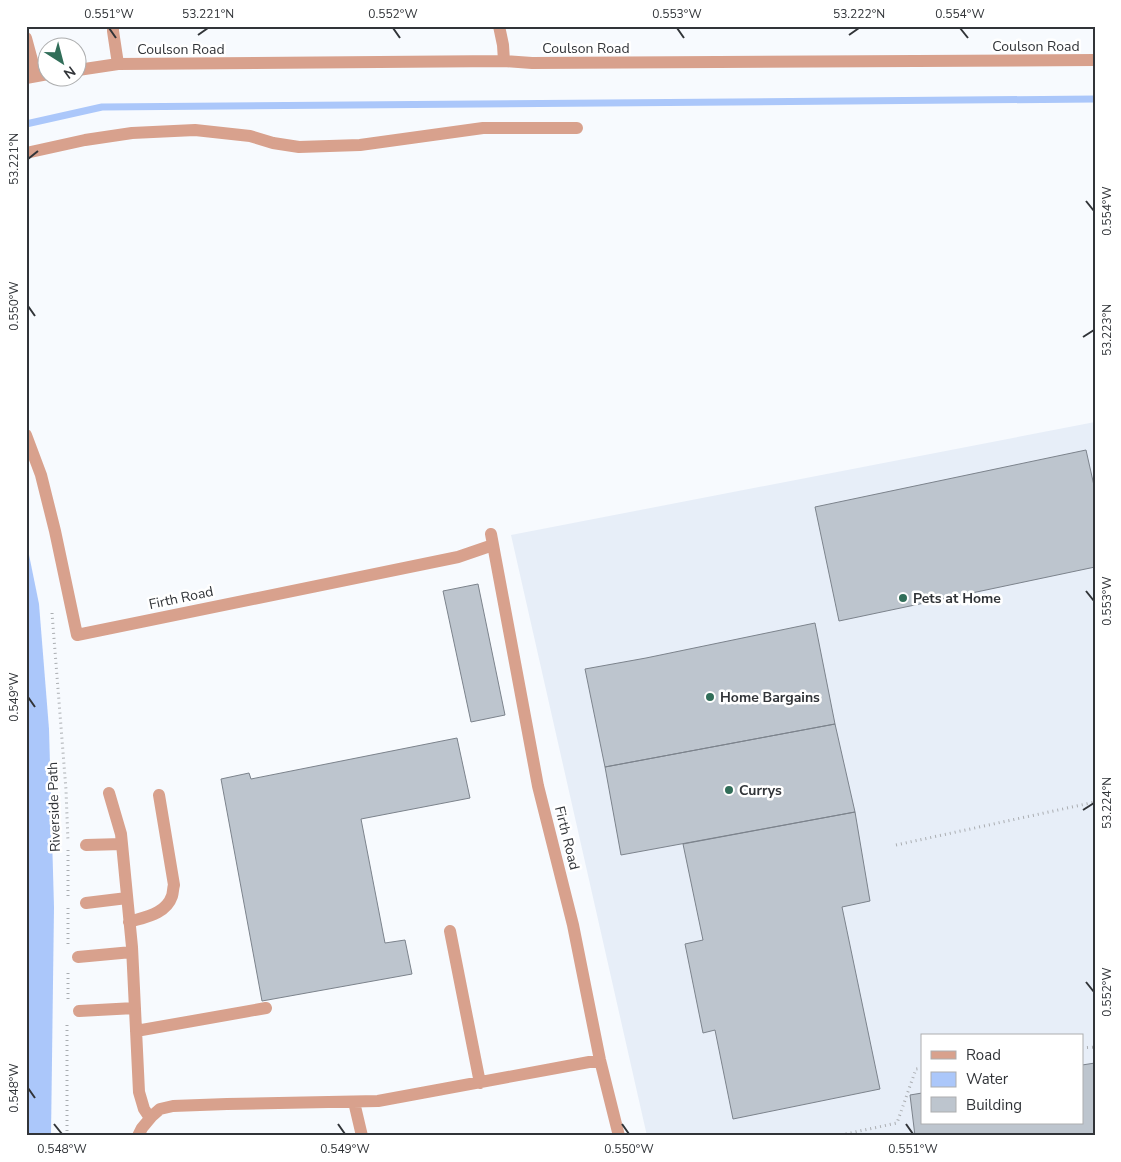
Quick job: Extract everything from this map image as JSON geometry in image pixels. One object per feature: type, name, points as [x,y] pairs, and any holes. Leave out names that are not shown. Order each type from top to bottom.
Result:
[{"type":"street","points":[[114,26],[113,31],[118,64]]},
{"type":"street","points":[[498,26],[503,45],[504,61]]},
{"type":"street","points":[[26,38],[37,75]]},
{"type":"street","name":"Coulson Road","points":[[88,68],[118,64],[1095,60]]},
{"type":"street","points":[[26,153],[132,132],[195,130],[250,136],[273,143],[299,146],[360,145],[483,128],[577,128]]},
{"type":"street","name":"Firth Road","points":[[26,435],[41,475],[77,635],[458,557],[492,539],[538,786],[572,925],[600,1060],[619,1136]]},
{"type":"street","points":[[109,793],[121,834],[132,952],[139,1092],[144,1109],[150,1118]]},
{"type":"street","points":[[129,922],[156,913],[168,905],[172,896],[174,885],[159,795]]},
{"type":"street","points":[[86,845],[122,844]]},
{"type":"street","points":[[86,903],[127,898]]},
{"type":"street","points":[[450,931],[480,1082]]},
{"type":"street","points":[[73,954],[132,952]]},
{"type":"street","points":[[73,1009],[135,1008]]},
{"type":"street","points":[[136,1031],[266,1008]]},
{"type":"street","points":[[138,1136],[150,1118],[160,1109],[173,1106],[378,1101],[600,1060]]},
{"type":"street","points":[[354,1102],[362,1136]]},
{"type":"path","name":"Riverside Path","points":[[52,608],[66,790],[73,954]]},
{"type":"path","points":[[896,845],[1095,802]]},
{"type":"path","points":[[68,969],[73,1009]]},
{"type":"path","points":[[67,1016],[67,1136]]},
{"type":"path","points":[[836,1136],[896,1123],[916,1069],[921,1068]]},
{"type":"shaded area","points":[[1095,422],[1095,1136],[647,1136],[511,535]]},
{"type":"water","points":[[26,540],[39,604],[49,729],[54,907],[51,1136],[26,1136]]},
{"type":"building","points":[[1086,450],[1095,490],[1095,567],[839,621],[815,507]]},
{"type":"building","points":[[478,584],[505,715],[471,722],[443,591]]},
{"type":"building","name":"Home Bargains","points":[[815,623],[835,724],[605,767],[585,669]]},
{"type":"building","name":"Currys","points":[[835,724],[855,812],[621,855],[605,767]]},
{"type":"building","points":[[457,738],[470,798],[361,819],[385,943],[405,940],[412,974],[262,1001],[221,779],[249,773],[251,779]]},
{"type":"building","points":[[855,812],[870,901],[842,907],[880,1089],[733,1119],[715,1030],[703,1033],[685,944],[703,940],[683,844]]},
{"type":"building","points":[[1095,1063],[1095,1136],[915,1136],[910,1095],[921,1093],[921,1124],[1084,1124],[1084,1065]]},
{"type":"waterway","points":[[26,124],[102,107],[1095,99]]},
{"type":"place","name":"Pets at Home","points":[[903,598]]},
{"type":"place","name":"Home Bargains","points":[[710,697]]},
{"type":"place","name":"Currys","points":[[729,790]]}]
